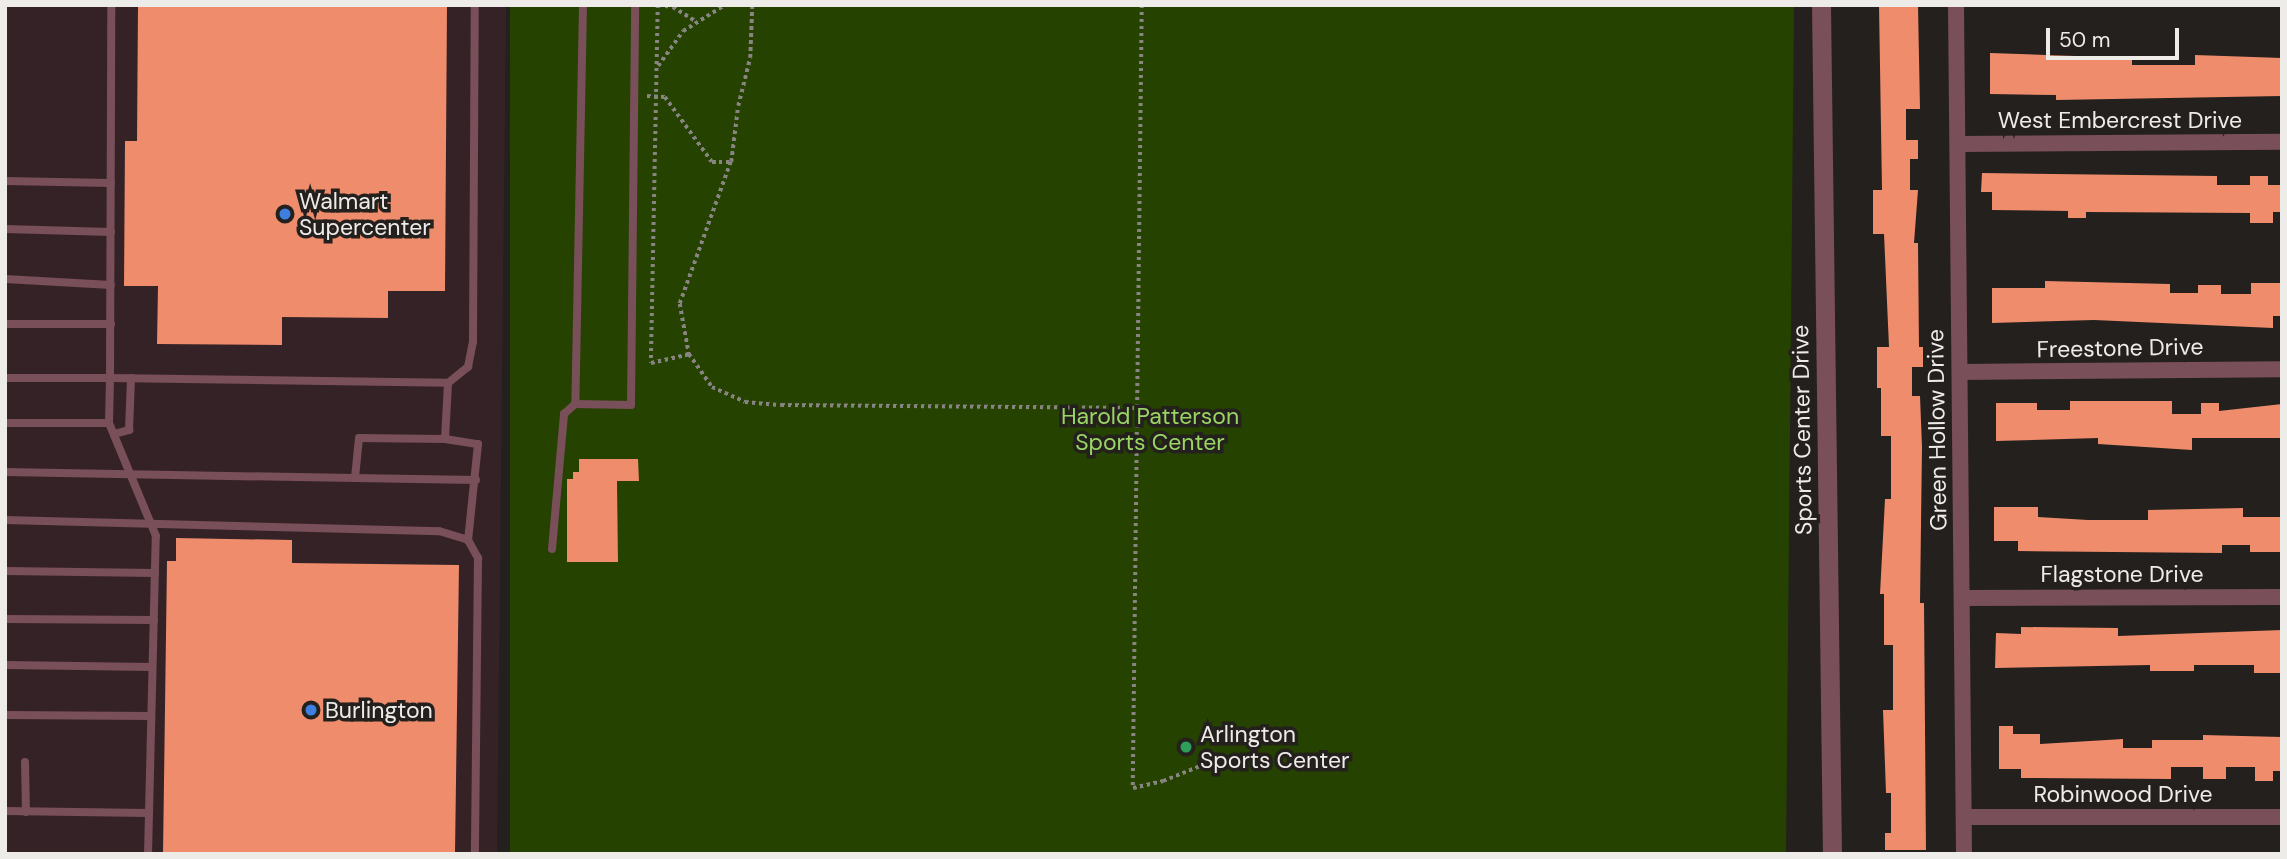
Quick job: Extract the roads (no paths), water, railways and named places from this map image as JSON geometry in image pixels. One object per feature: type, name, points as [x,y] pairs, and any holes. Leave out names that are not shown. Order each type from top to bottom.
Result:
[{"type":"street","name":"Sports Center Drive","points":[[1821,5],[1832,854]]},
{"type":"street","name":"Green Hollow Drive","points":[[1956,5],[1964,854]]},
{"type":"street","name":"West Embercrest Drive","points":[[1958,144],[2282,142]]},
{"type":"street","name":"Freestone Drive","points":[[1960,372],[2282,369]]},
{"type":"street","name":"Flagstone Drive","points":[[1962,598],[2282,597]]},
{"type":"street","name":"Robinwood Drive","points":[[1964,817],[2282,817]]},
{"type":"lane","points":[[111,5],[109,424],[156,536],[148,854]]},
{"type":"lane","points":[[5,378],[448,383],[468,367],[473,342],[475,5]]},
{"type":"lane","points":[[575,404],[583,5]]},
{"type":"lane","points":[[552,549],[564,414],[575,404],[631,405],[635,5]]},
{"type":"lane","points":[[5,181],[111,183]]},
{"type":"lane","points":[[5,229],[111,232]]},
{"type":"lane","points":[[5,279],[111,285]]},
{"type":"lane","points":[[5,324],[111,324]]},
{"type":"lane","points":[[114,434],[129,430],[131,378]]},
{"type":"lane","points":[[445,439],[448,383]]},
{"type":"lane","points":[[5,424],[109,424]]},
{"type":"lane","points":[[355,478],[359,438],[445,439],[478,444],[468,540],[478,558],[475,854]]},
{"type":"lane","points":[[5,472],[476,480]]},
{"type":"lane","points":[[5,520],[150,521],[439,531],[468,540]]},
{"type":"lane","points":[[5,571],[155,573]]},
{"type":"lane","points":[[5,619],[154,620]]},
{"type":"lane","points":[[5,665],[152,667]]},
{"type":"lane","points":[[5,715],[151,716]]},
{"type":"lane","points":[[25,762],[26,812]]},
{"type":"lane","points":[[5,811],[148,813]]},
{"type":"place","name":"Walmart Supercenter","points":[[285,214]]},
{"type":"place","name":"Burlington","points":[[311,710]]},
{"type":"place","name":"Arlington Sports Center","points":[[1186,747]]},
{"type":"park label","name":"Harold Patterson Sports Center","points":[[1150,429]]}]
